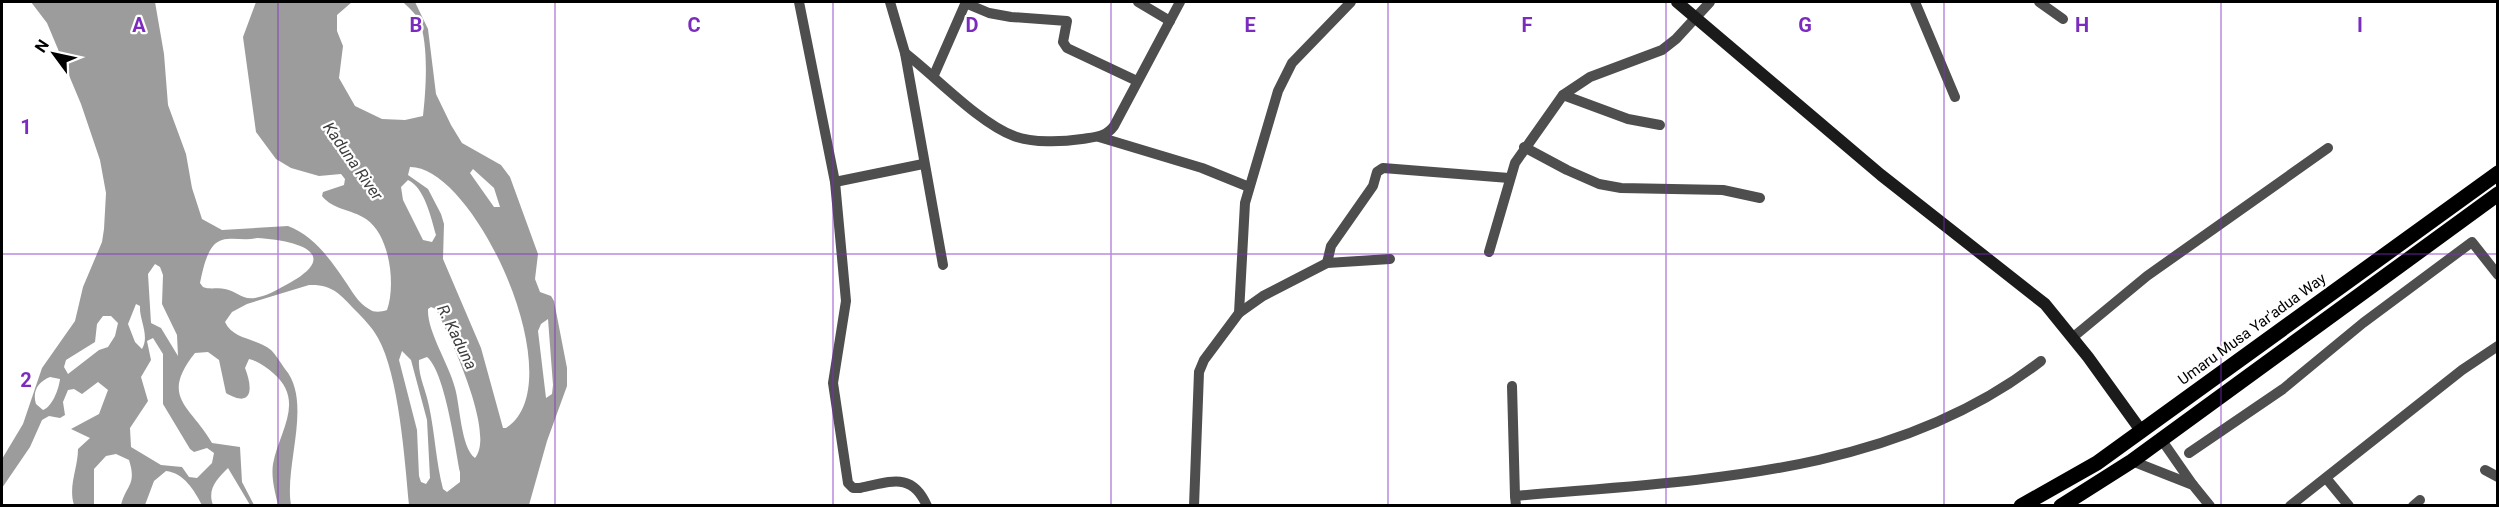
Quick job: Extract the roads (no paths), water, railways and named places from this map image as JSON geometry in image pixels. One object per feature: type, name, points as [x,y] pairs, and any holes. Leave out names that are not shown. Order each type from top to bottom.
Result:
[{"type":"main road","name":"Umaru Musa Yar'adua Way","points":[[2021,506],[2097,463],[2142,432],[2498,173]]},
{"type":"main road","points":[[2061,506],[2132,461],[2498,194]]},
{"type":"main road","points":[[2178,406],[2188,420]]},
{"type":"street","points":[[799,2],[835,182],[846,301],[833,383],[848,483],[853,488],[860,488],[906,481],[916,487],[927,506]]},
{"type":"street","points":[[890,2],[905,53],[920,130],[923,164],[944,265]]},
{"type":"street","points":[[934,75],[966,2],[989,13],[1067,21],[1064,42],[1066,48],[1137,81]]},
{"type":"street","points":[[1138,2],[1170,21]]},
{"type":"street","points":[[905,53],[982,117],[1015,136],[1065,142],[1099,137],[1109,134],[1114,126],[1180,2]]},
{"type":"street","points":[[1239,313],[1244,210],[1278,92],[1292,63],[1351,2]]},
{"type":"street","points":[[1677,2],[1881,175],[2044,304],[2142,432]]},
{"type":"street","points":[[1489,252],[1509,178],[1524,147],[1563,95],[1590,78],[1662,50],[1676,39],[1710,2]]},
{"type":"street","points":[[1915,2],[1955,97]]},
{"type":"street","points":[[2039,2],[2063,19]]},
{"type":"street","points":[[1563,95],[1628,119],[1660,125]]},
{"type":"street","points":[[1099,137],[1202,168],[1249,187]]},
{"type":"street","points":[[1524,147],[1567,170],[1610,186],[1722,190],[1760,198]]},
{"type":"street","points":[[2072,338],[2147,276],[2328,148]]},
{"type":"street","points":[[835,182],[923,164]]},
{"type":"street","points":[[1327,263],[1331,246],[1374,186],[1377,172],[1383,168],[1509,178]]},
{"type":"street","points":[[2189,453],[2283,389],[2363,323],[2472,242],[2498,275]]},
{"type":"street","points":[[1194,506],[1199,376],[1204,360],[1239,313],[1263,296],[1327,263],[1390,258]]},
{"type":"street","points":[[2290,506],[2462,370],[2498,346]]},
{"type":"street","points":[[1512,386],[1515,501],[1704,479],[1803,464],[1906,435],[2019,378],[2040,361]]},
{"type":"street","points":[[2161,439],[2210,506]]},
{"type":"street","points":[[2132,461],[2193,485]]},
{"type":"street","points":[[2485,470],[2498,477]]},
{"type":"street","points":[[2326,478],[2349,506]]},
{"type":"water","points":[[31,2],[155,2],[164,54],[168,105],[186,154],[192,188],[202,219],[222,230],[288,226],[297,230],[321,249],[362,304],[375,312],[380,312],[387,310],[391,287],[389,261],[381,236],[366,219],[331,204],[322,196],[323,192],[344,185],[345,179],[341,174],[319,176],[291,168],[276,159],[256,132],[243,37],[256,2],[352,2],[337,15],[337,31],[343,46],[339,78],[355,106],[382,119],[405,120],[423,116],[424,105],[426,67],[422,30],[417,17],[403,2],[415,2],[428,29],[436,94],[462,143],[501,165],[510,177],[538,254],[535,279],[540,292],[551,296],[554,301],[567,368],[567,386],[547,441],[529,505],[409,505],[400,419],[385,354],[373,330],[345,299],[330,288],[317,285],[309,285],[247,304],[232,312],[225,322],[239,336],[271,350],[293,383],[297,399],[297,416],[291,472],[291,505],[278,505],[273,474],[276,452],[288,417],[288,394],[283,384],[265,366],[249,359],[245,368],[249,394],[241,399],[235,397],[226,393],[219,360],[208,352],[195,353],[185,368],[179,391],[182,401],[212,443],[240,447],[242,482],[254,505],[250,505],[228,468],[212,489],[213,505],[202,505],[192,488],[183,479],[166,471],[154,481],[145,505],[121,505],[132,475],[129,460],[116,454],[106,456],[94,469],[94,505],[74,505],[72,491],[78,449],[90,438],[71,429],[99,414],[108,390],[98,382],[82,394],[74,389],[68,390],[63,402],[65,415],[60,418],[49,416],[42,420],[30,447],[2,488],[2,459],[23,424],[42,368],[75,321],[83,287],[102,242],[104,229],[106,193],[100,160],[81,104],[47,23]],"holes":[[[410,167],[436,176],[462,201],[487,238],[508,281],[523,326],[529,369],[524,404],[506,428],[503,428],[481,348],[443,259],[444,224],[428,189],[408,175]],[[473,169],[494,188],[500,207],[494,207],[470,173]],[[408,180],[423,196],[436,235],[432,242],[423,240],[403,200],[401,187]],[[272,239],[299,246],[309,251],[313,257],[312,265],[302,275],[284,286],[267,295],[255,298],[246,298],[225,289],[203,287],[200,283],[207,258],[217,242]],[[155,264],[160,267],[163,275],[162,304],[177,335],[178,356],[161,328],[151,323],[148,274]],[[136,304],[140,306],[145,333],[142,349],[135,342],[128,324]],[[431,307],[436,309],[451,340],[475,407],[480,428],[480,445],[475,458],[467,445],[452,379],[431,328],[428,309]],[[103,316],[111,316],[118,323],[115,336],[108,347],[99,350],[68,374],[64,367],[66,360],[95,342],[97,324]],[[548,319],[553,385],[552,394],[546,398],[538,331],[541,324]],[[153,338],[163,354],[163,404],[190,449],[194,452],[207,448],[214,453],[212,463],[197,478],[189,477],[182,467],[161,465],[131,447],[130,428],[148,401],[141,377],[151,360],[147,341]],[[402,351],[411,360],[427,420],[430,478],[426,484],[421,482],[419,476],[417,430],[399,360]],[[427,357],[433,365],[444,393],[460,472],[460,482],[447,492],[443,489],[429,406],[419,360]],[[50,377],[60,379],[54,397],[43,410],[36,404],[35,399],[39,384]]]},
{"type":"water label","name":"Kaduna River","points":[[353,161]]},
{"type":"water label","name":"R. Kaduna","points":[[457,337]]}]
